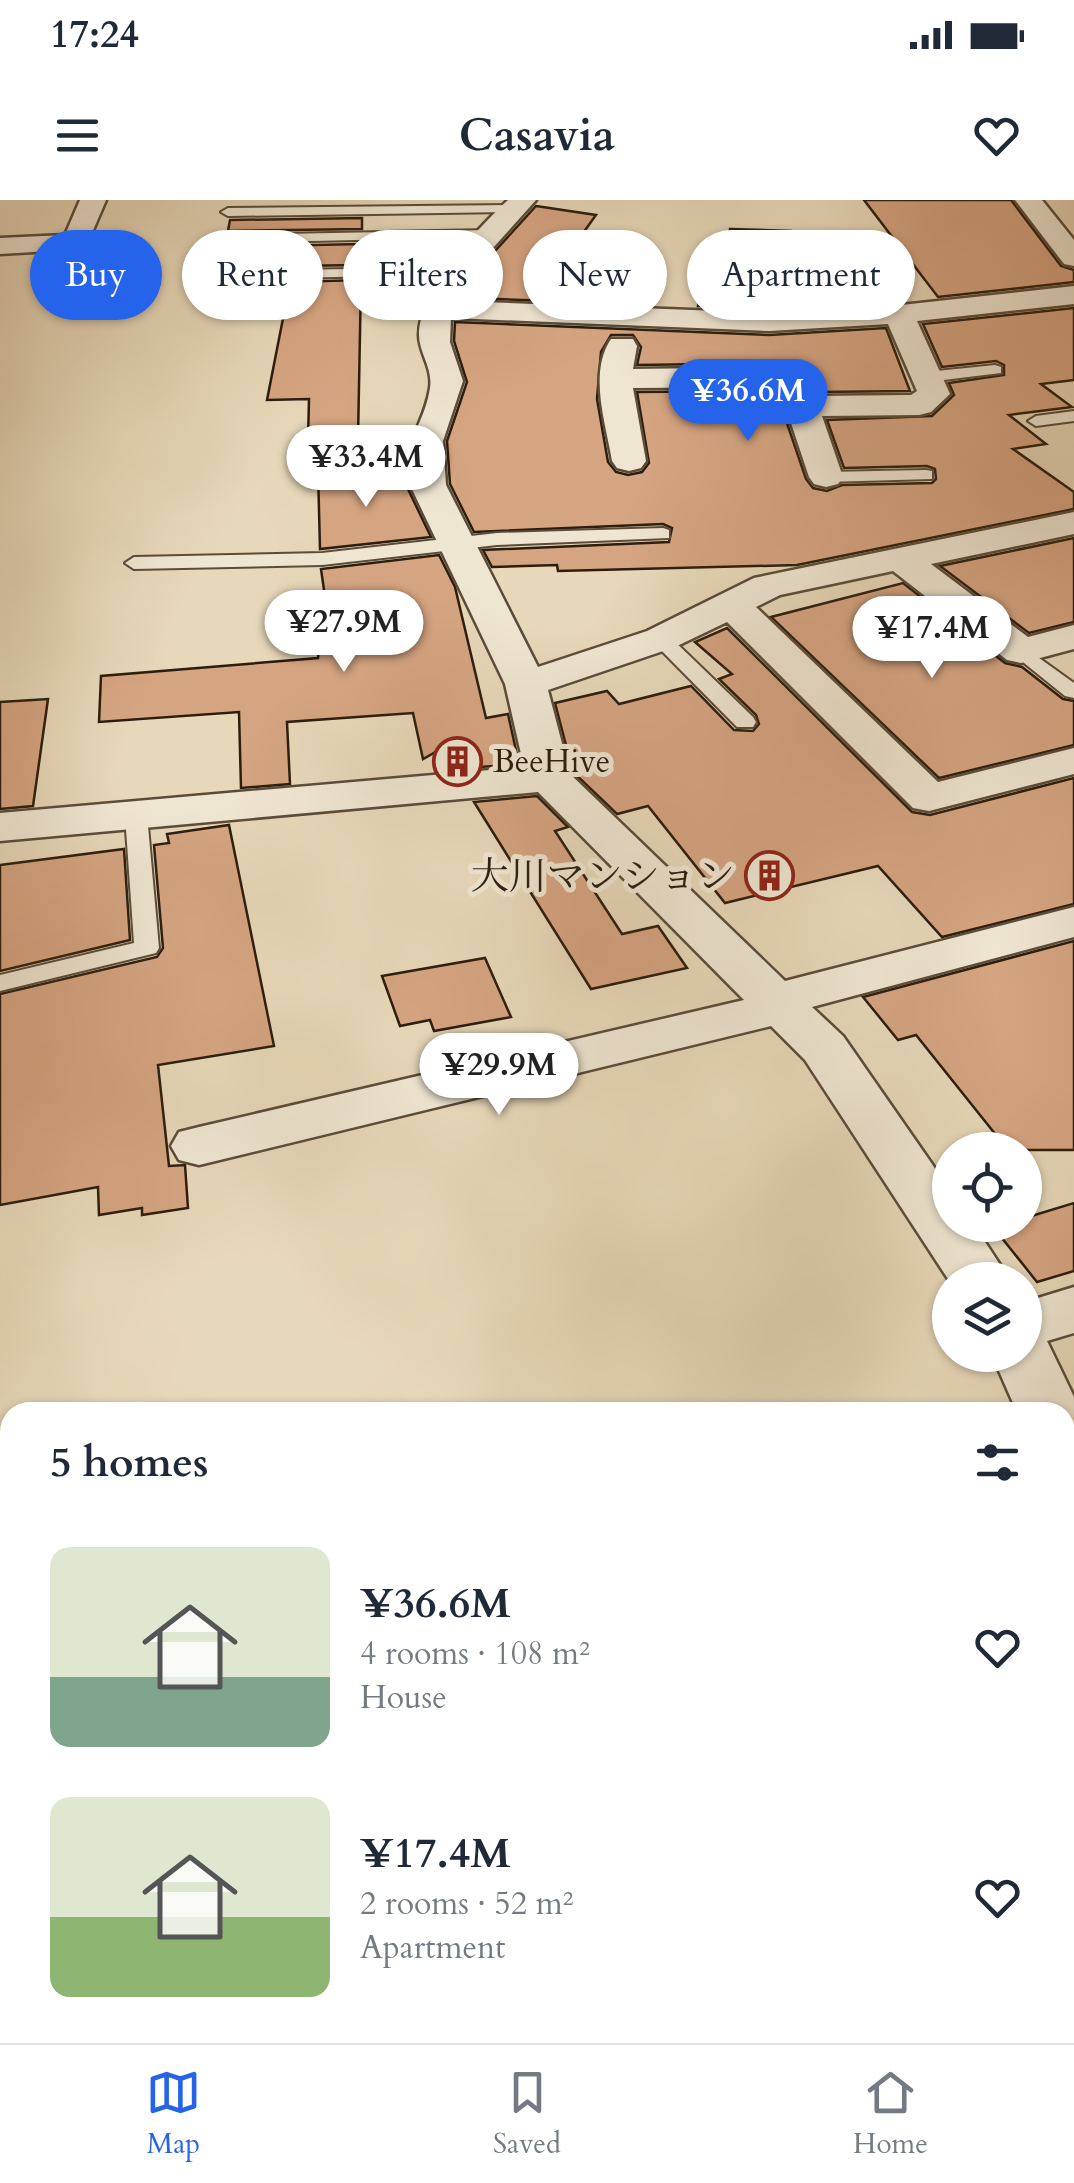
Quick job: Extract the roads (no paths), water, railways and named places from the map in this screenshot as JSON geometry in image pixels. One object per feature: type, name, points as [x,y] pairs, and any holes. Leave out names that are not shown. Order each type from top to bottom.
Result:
[{"type":"street","points":[[81,230],[93,200]]},
{"type":"street","points":[[1028,200],[1070,250]]},
{"type":"street","points":[[0,246],[30,245]]},
{"type":"street","points":[[915,312],[1074,295]]},
{"type":"street","points":[[437,320],[434,335],[447,386],[424,438],[428,485],[526,684],[549,778],[824,1048],[968,1262]]},
{"type":"street","points":[[627,320],[615,379],[629,461]]},
{"type":"street","points":[[698,320],[802,320]]},
{"type":"street","points":[[802,406],[919,405],[934,394],[902,320]]},
{"type":"street","points":[[615,379],[792,377],[826,477]]},
{"type":"street","points":[[526,684],[661,639],[768,586],[1074,523]]},
{"type":"street","points":[[902,560],[1021,651],[1074,637]]},
{"type":"street","points":[[729,602],[929,798],[1074,761]]},
{"type":"street","points":[[0,827],[549,778]]},
{"type":"street","points":[[199,1146],[776,1004],[1074,922]]},
{"type":"street","points":[[1042,1320],[1074,1310]]},
{"type":"street","points":[[1031,1372],[1044,1402]]},
{"type":"lane","points":[[228,212],[509,214]]},
{"type":"lane","points":[[323,230],[509,214]]},
{"type":"lane","points":[[927,377],[995,370]]},
{"type":"lane","points":[[1036,421],[1074,416]]},
{"type":"lane","points":[[826,477],[926,475]]},
{"type":"lane","points":[[134,563],[322,559],[498,539],[663,534]]},
{"type":"lane","points":[[661,639],[745,722]]},
{"type":"lane","points":[[1021,651],[1072,692]]},
{"type":"lane","points":[[0,983],[147,948],[136,816]]},
{"type":"place","name":"BeeHive","points":[[458,761]]},
{"type":"place","name":"大川マンション","points":[[770,876]]}]
